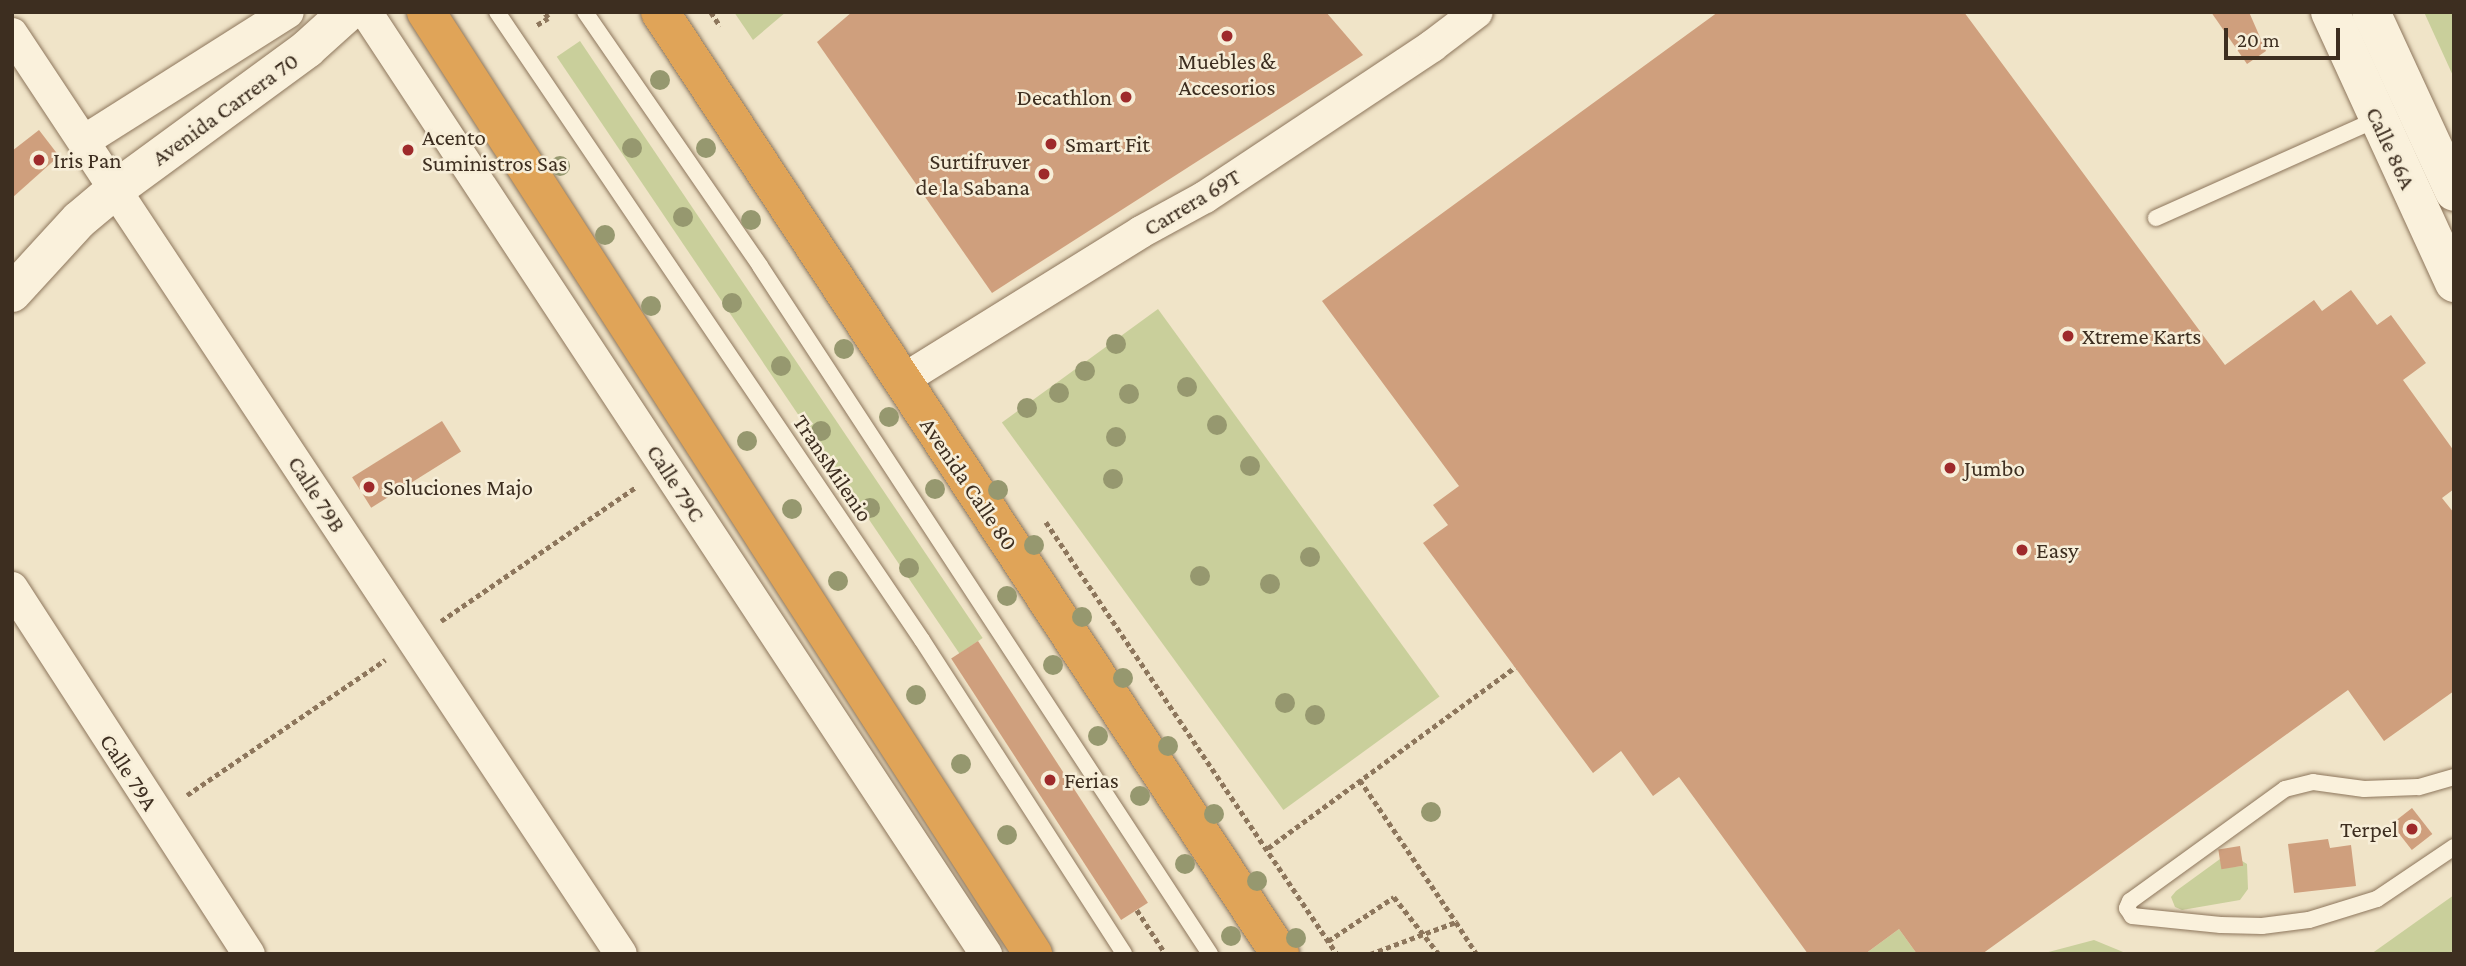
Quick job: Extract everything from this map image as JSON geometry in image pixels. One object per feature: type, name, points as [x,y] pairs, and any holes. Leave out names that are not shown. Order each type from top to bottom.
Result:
[{"type":"highway","points":[[426,12],[1033,954]]},
{"type":"highway","name":"Avenida Calle 80","points":[[660,12],[901,382],[1280,954]]},
{"type":"street","name":"Avenida Carrera 70","points":[[84,141],[288,12]]},
{"type":"street","name":"Avenida Carrera 70","points":[[12,293],[79,220],[116,189],[307,49],[348,12]]},
{"type":"street","name":"Calle 79C","points":[[366,12],[986,954]]},
{"type":"street","name":"Carrera 69T","points":[[901,382],[1130,239],[1205,197],[1477,12]]},
{"type":"street","name":"Calle 86A","points":[[2330,12],[2454,283]]},
{"type":"street","name":"Calle 86A","points":[[2371,12],[2454,192]]},
{"type":"street","name":"Calle 79B","points":[[12,34],[621,954]]},
{"type":"street","name":"Calle 79A","points":[[12,588],[249,954]]},
{"type":"lane","name":"TransMilenio","points":[[497,12],[922,640],[1125,954]]},
{"type":"lane","points":[[585,12],[761,266],[1210,954]]},
{"type":"lane","points":[[2156,218],[2412,103]]},
{"type":"lane","points":[[2454,777],[2418,787],[2364,789],[2313,782],[2285,789],[2130,901],[2127,908],[2132,916],[2221,925],[2262,926],[2309,920],[2377,899],[2454,847]]},
{"type":"path","points":[[537,25],[548,18],[544,12]]},
{"type":"path","points":[[1044,518],[1337,954]]},
{"type":"path","points":[[1268,848],[1515,667]]},
{"type":"path","points":[[1360,780],[1477,954]]},
{"type":"path","points":[[1328,941],[1394,897],[1440,954]]},
{"type":"path","points":[[1137,910],[1164,953],[1174,949]]},
{"type":"path","points":[[1370,954],[1456,922]]},
{"type":"green space","points":[[734,12],[786,12],[753,40]]},
{"type":"green space","points":[[2424,12],[2454,12],[2454,78]]},
{"type":"green space","points":[[580,41],[983,638],[959,654],[557,57]]},
{"type":"green space","points":[[1158,309],[1440,697],[1283,810],[1002,422]]},
{"type":"green space","points":[[2220,859],[2222,868],[2242,866],[2242,861],[2247,864],[2248,889],[2240,900],[2182,910],[2175,907],[2171,897],[2176,891]]},
{"type":"green space","points":[[2454,895],[2454,954],[2371,954]]},
{"type":"green space","points":[[1899,929],[1917,954],[1865,954]]},
{"type":"green space","points":[[2094,940],[2128,954],[2041,954]]},
{"type":"building","name":"Surtifruver de la Sabana","points":[[852,12],[1326,12],[1363,55],[992,293],[817,42]]},
{"type":"building","name":"Jumbo","points":[[1718,12],[1964,12],[2225,365],[2314,300],[2322,311],[2351,290],[2377,325],[2391,315],[2426,363],[2403,380],[2454,451],[2454,489],[2442,498],[2454,513],[2454,691],[2384,741],[2348,690],[1982,954],[1917,954],[1899,929],[1865,954],[1808,954],[1679,777],[1653,796],[1621,751],[1593,773],[1423,543],[1448,525],[1433,505],[1459,486],[1322,301]]},
{"type":"building","points":[[2211,12],[2249,12],[2266,51],[2247,64]]},
{"type":"building","points":[[39,130],[59,156],[12,198],[12,151]]},
{"type":"building","points":[[442,421],[461,452],[371,508],[352,477]]},
{"type":"building","name":"Ferias","points":[[978,641],[1148,903],[1121,920],[951,658]]},
{"type":"building","name":"Terpel","points":[[2412,808],[2432,834],[2412,850],[2392,824]]},
{"type":"building","points":[[2328,839],[2330,848],[2351,845],[2356,886],[2294,893],[2288,844]]},
{"type":"building","points":[[2240,846],[2243,866],[2221,869],[2218,849]]},
{"type":"place","name":"Muebles & Accesorios","points":[[1227,36]]},
{"type":"place","name":"Decathlon","points":[[1126,97]]},
{"type":"place","name":"Smart Fit","points":[[1051,144]]},
{"type":"place","name":"Acento Suministros Sas","points":[[408,150]]},
{"type":"place","name":"Iris Pan","points":[[39,160]]},
{"type":"place","name":"Surtifruver de la Sabana","points":[[1044,174]]},
{"type":"place","name":"Xtreme Karts","points":[[2068,336]]},
{"type":"place","name":"Jumbo","points":[[1950,468]]},
{"type":"place","name":"Soluciones Majo","points":[[369,487]]},
{"type":"place","name":"Easy","points":[[2022,550]]},
{"type":"place","name":"Ferias","points":[[1050,780]]},
{"type":"place","name":"Terpel","points":[[2412,829]]}]
